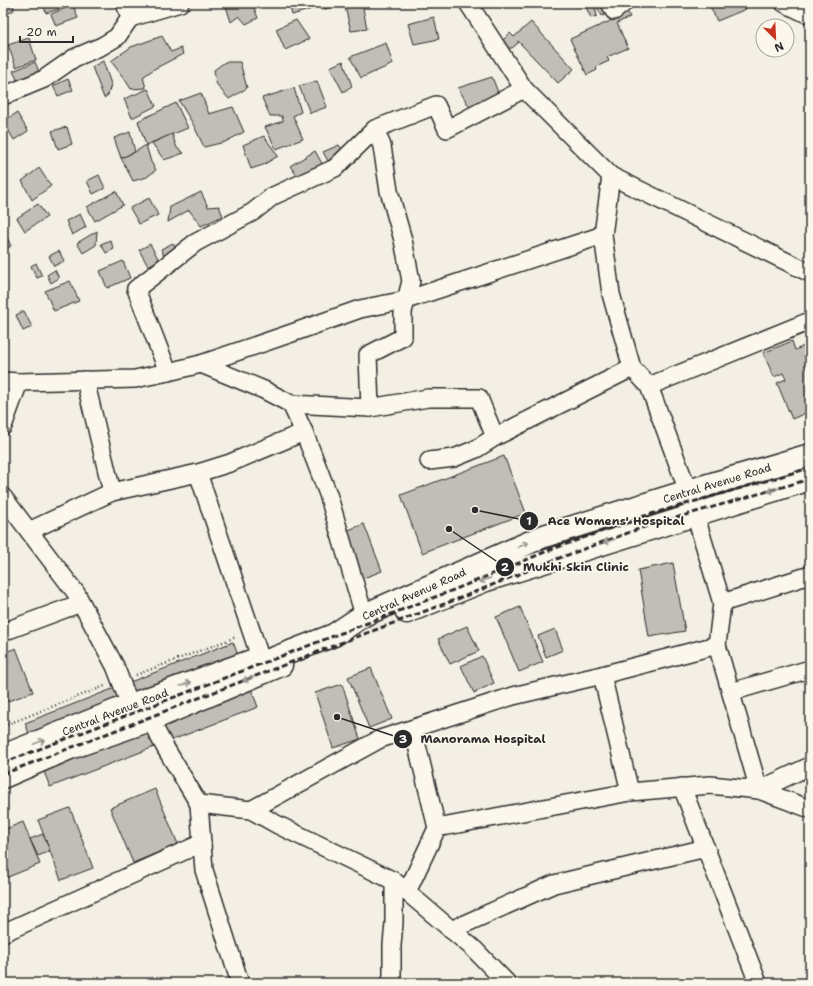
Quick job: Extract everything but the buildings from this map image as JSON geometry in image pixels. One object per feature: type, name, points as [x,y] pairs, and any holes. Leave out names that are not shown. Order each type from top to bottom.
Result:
[{"type":"main road","name":"Central Avenue Road","points":[[3,756],[130,705],[254,660],[262,663],[334,635],[364,615],[544,536],[810,455]]},
{"type":"main road","points":[[3,776],[70,748],[150,720],[229,688],[375,625],[486,580],[810,478]]},
{"type":"street","points":[[3,96],[44,79],[74,58],[102,46],[117,37],[127,10],[179,3]]},
{"type":"street","points":[[468,3],[524,89],[611,176],[810,273]]},
{"type":"street","points":[[610,3],[614,11],[624,3]]},
{"type":"street","points":[[784,3],[810,14]]},
{"type":"street","points":[[168,372],[136,289],[195,243],[253,212],[273,196],[335,168],[375,129],[436,105],[447,129],[524,89]]},
{"type":"street","points":[[370,408],[368,355],[403,337],[403,312],[411,282],[403,240],[389,191],[382,146],[375,129]]},
{"type":"street","points":[[611,176],[602,235],[611,294],[632,368],[649,386],[688,492],[722,603],[718,645],[760,790]]},
{"type":"street","points":[[3,426],[11,381],[135,379],[201,364],[360,309],[406,300],[602,235]]},
{"type":"street","points":[[649,386],[810,321]]},
{"type":"street","points":[[201,364],[264,390],[290,404],[370,408],[428,398],[479,398],[495,436]]},
{"type":"street","points":[[429,461],[454,458],[476,449],[495,436],[632,368]]},
{"type":"street","points":[[85,380],[112,492]]},
{"type":"street","points":[[290,404],[304,432],[328,494],[364,615]]},
{"type":"street","points":[[28,531],[112,492],[198,473],[230,463],[304,432]]},
{"type":"street","points":[[198,473],[262,663]]},
{"type":"street","points":[[3,497],[76,593],[115,666],[130,705],[150,720],[166,750],[199,804],[204,870],[240,983]]},
{"type":"street","points":[[722,603],[810,575]]},
{"type":"street","points":[[3,632],[81,603]]},
{"type":"street","points":[[251,810],[380,739],[513,696],[718,645]]},
{"type":"street","points":[[731,692],[810,669]]},
{"type":"street","points":[[602,675],[630,792]]},
{"type":"street","points":[[407,892],[437,828],[413,729]]},
{"type":"street","points":[[760,790],[810,766]]},
{"type":"street","points":[[437,828],[630,792],[710,785],[760,790],[810,809]]},
{"type":"street","points":[[682,787],[758,983]]},
{"type":"street","points":[[199,804],[251,810],[278,825],[394,881],[474,949],[507,983]]},
{"type":"street","points":[[3,933],[202,842]]},
{"type":"street","points":[[451,930],[554,884],[706,848]]},
{"type":"street","points":[[390,983],[392,976],[394,881]]},
{"type":"railway","points":[[3,763],[456,589],[550,550],[641,517],[810,468]]},
{"type":"railway","points":[[3,774],[460,598],[554,560],[644,527],[810,479]]},
{"type":"place","name":"Ace Womens' Hospital","points":[[475,510]]},
{"type":"place","name":"Mukhi Skin Clinic","points":[[449,529]]},
{"type":"place","name":"Manorama Hospital","points":[[337,717]]}]
